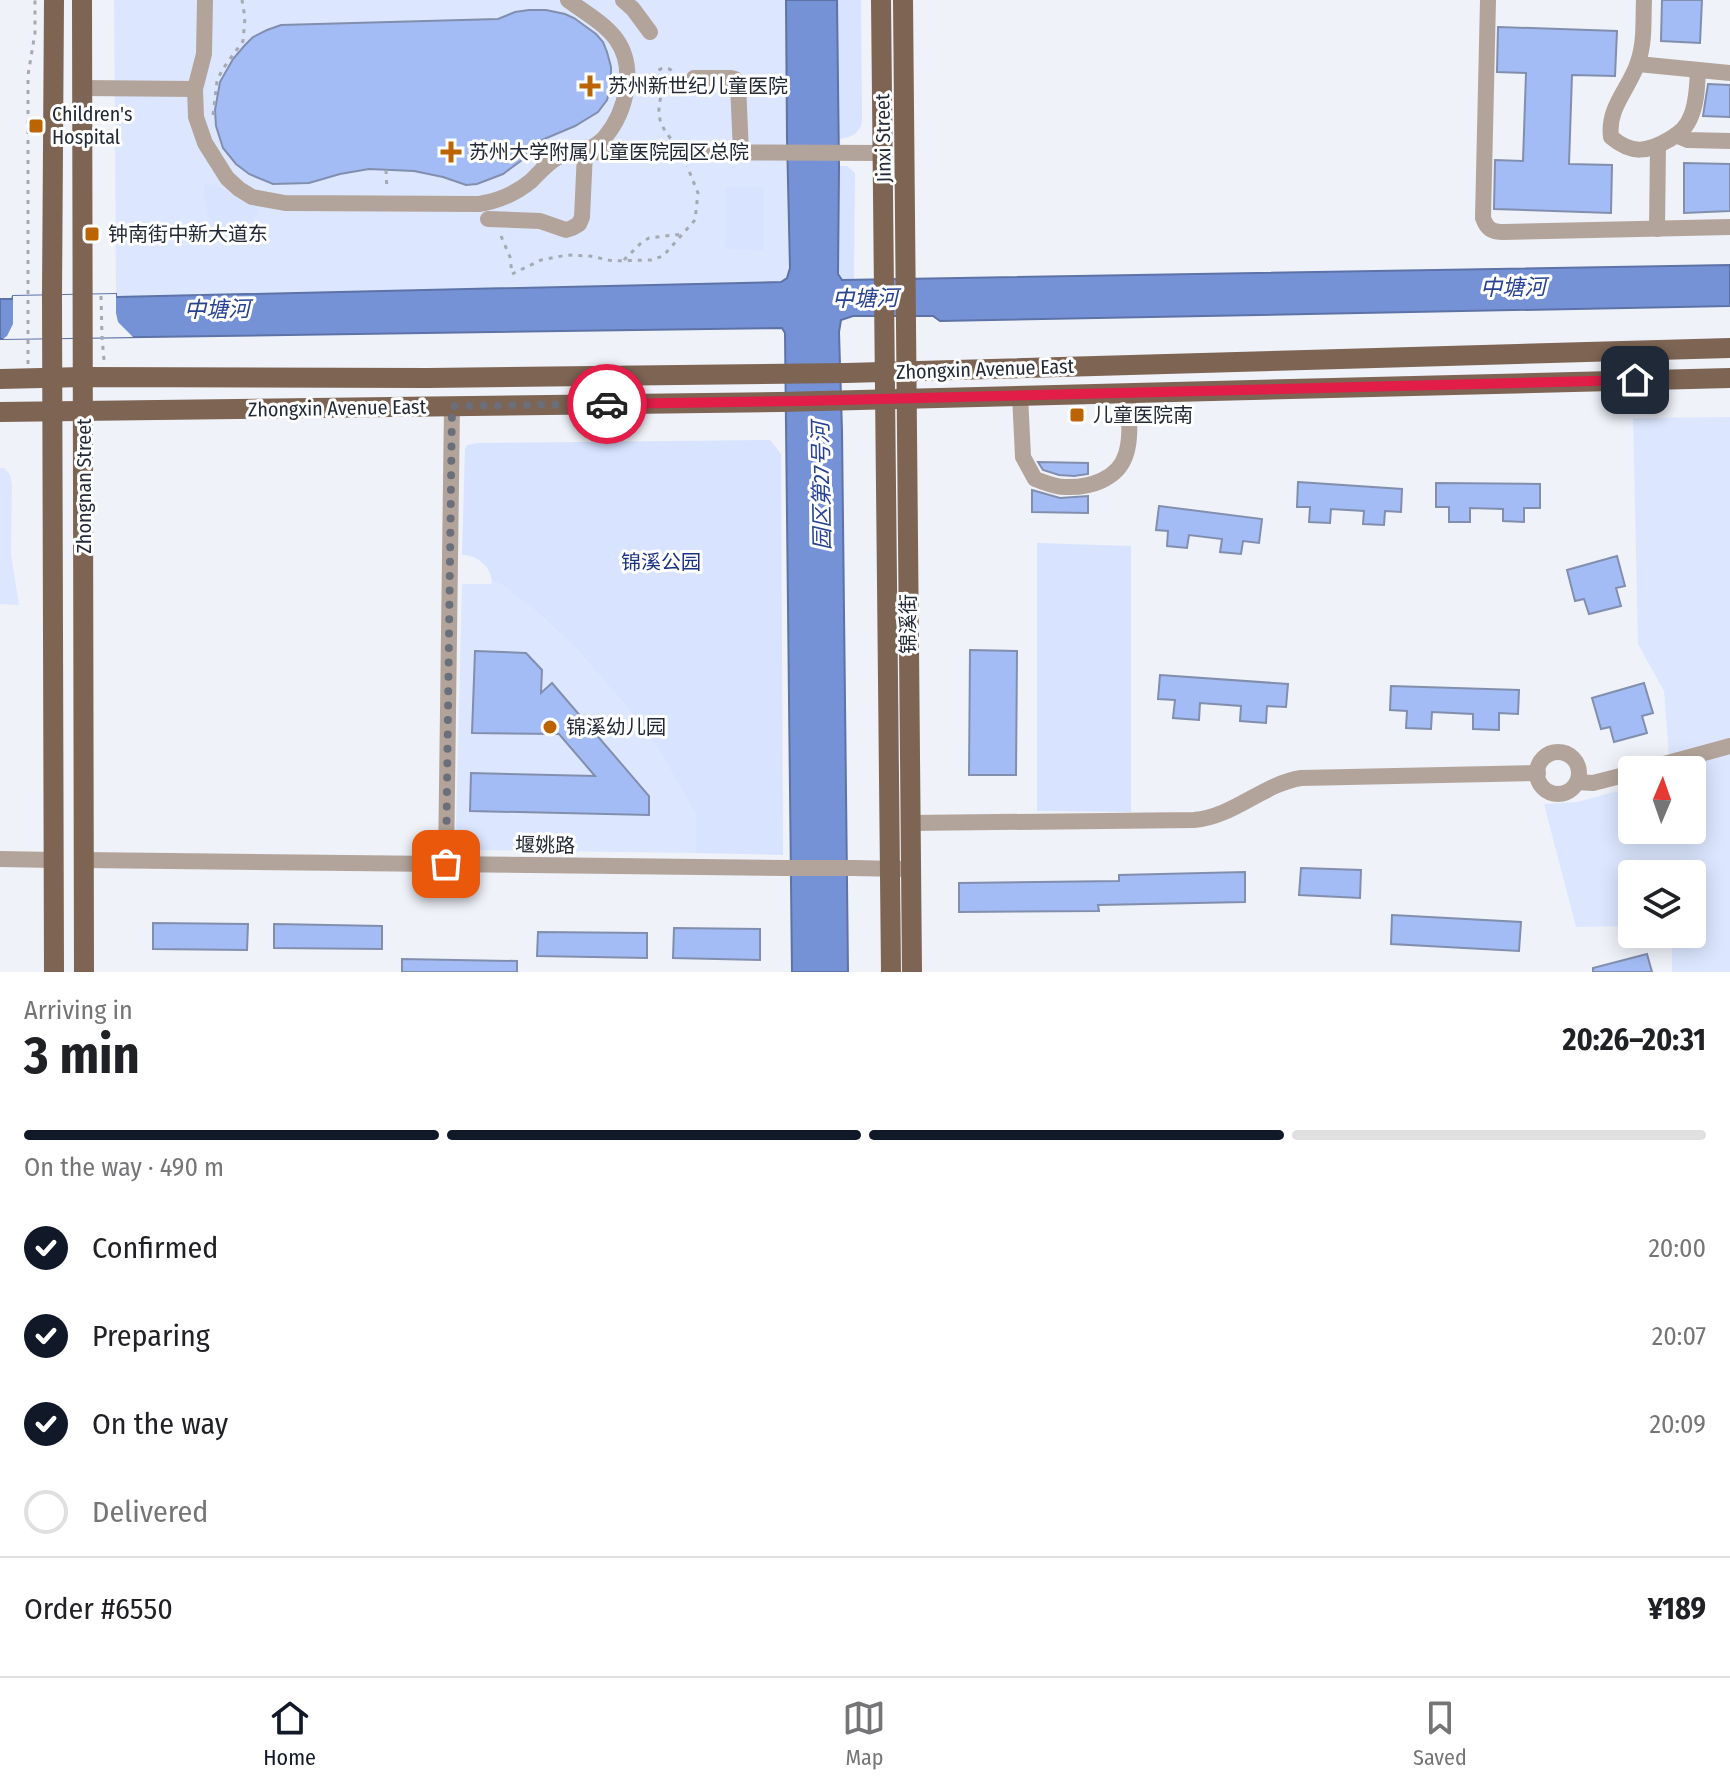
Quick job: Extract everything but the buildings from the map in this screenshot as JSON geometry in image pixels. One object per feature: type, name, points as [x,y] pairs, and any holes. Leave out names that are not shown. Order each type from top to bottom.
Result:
[{"type":"main road","name":"Zhongnan Street","points":[[54,0],[54,972]]},
{"type":"main road","name":"Zhongnan Street","points":[[82,0],[82,88],[92,294],[92,338],[83,377],[84,972]]},
{"type":"main road","name":"Jinxi Street","points":[[881,0],[883,153],[894,276]]},
{"type":"main road","name":"Jinxi Street","points":[[894,276],[903,0]]},
{"type":"main road","name":"锦溪街","points":[[894,276],[901,869],[912,972]]},
{"type":"main road","name":"Zhongxin Avenue East","points":[[0,379],[846,373],[1730,348]]},
{"type":"main road","name":"Zhongxin Avenue East","points":[[0,412],[780,402],[1730,378]]},
{"type":"main road","name":"锦溪街","points":[[891,972],[901,869],[910,823],[896,398]]},
{"type":"street","points":[[205,0],[204,54],[195,89],[196,117],[205,143],[227,178],[252,197],[285,203],[479,204],[515,193],[547,164],[561,156],[585,152],[883,153]]},
{"type":"street","points":[[568,0],[605,27],[617,41],[626,64],[627,89],[614,123],[604,140],[585,152]]},
{"type":"street","points":[[623,0],[650,32]]},
{"type":"street","points":[[1488,0],[1483,218],[1486,227],[1493,232],[1730,227]]},
{"type":"street","points":[[1644,0],[1638,64],[1614,109],[1611,137],[1632,149],[1645,149],[1658,146],[1684,129],[1691,119],[1698,71]]},
{"type":"street","points":[[1638,64],[1730,73]]},
{"type":"street","points":[[694,78],[731,78],[738,84],[741,153]]},
{"type":"street","points":[[82,88],[195,89]]},
{"type":"street","points":[[1676,135],[1688,140],[1730,141]]},
{"type":"street","points":[[1657,229],[1658,146]]},
{"type":"street","points":[[492,224],[530,220],[566,230],[579,224],[582,217],[585,152]]},
{"type":"street","points":[[1020,395],[1023,457],[1035,479],[1062,488],[1097,484],[1118,470],[1126,455],[1129,435],[1128,392]]},
{"type":"street","points":[[446,864],[452,406]]},
{"type":"street","points":[[1693,756],[1730,746]]},
{"type":"street","points":[[1561,753],[1573,758],[1579,770],[1577,782],[1568,791],[1555,794],[1540,783],[1539,764],[1548,755],[1561,753]]},
{"type":"street","points":[[910,823],[1194,820],[1212,818],[1290,779],[1538,773]]},
{"type":"street","points":[[1577,782],[1593,783],[1618,777]]},
{"type":"street","points":[[0,859],[54,860]]},
{"type":"street","name":"堰姚路","points":[[84,860],[901,869]]},
{"type":"path","points":[[29,338],[28,75],[35,33],[35,0]]},
{"type":"path","points":[[212,126],[217,81],[243,41],[245,18],[242,0]]},
{"type":"path","points":[[666,67],[675,78],[670,86],[663,88],[657,84],[655,75],[666,67]]},
{"type":"path","points":[[492,224],[510,257],[512,274],[554,257],[579,255],[613,261],[651,260],[663,256],[695,220],[698,193],[680,152],[658,118],[663,88]]},
{"type":"path","points":[[386,170],[387,203]]},
{"type":"path","points":[[624,260],[649,238],[683,234]]},
{"type":"path","points":[[92,294],[92,338]]},
{"type":"shaded area","name":"苏州大学附属儿童医院园区总院","points":[[114,0],[786,0],[788,276],[781,282],[116,297]]},
{"type":"shaded area","points":[[1730,417],[1730,972],[1672,972],[1672,948],[1706,948],[1706,860],[1618,860],[1618,926],[1576,927],[1544,804],[1577,802],[1618,791],[1618,844],[1706,844],[1706,756],[1669,756],[1664,691],[1638,644],[1633,418]]},
{"type":"shaded area","points":[[0,468],[10,475],[12,484],[11,554],[19,605],[0,604]]},
{"type":"shaded area","name":"锦溪幼儿园","points":[[499,583],[541,615],[581,654],[659,750],[696,815],[696,853],[480,850],[464,842],[456,826],[462,584]]},
{"type":"green space","points":[[837,0],[861,0],[862,122],[854,135],[839,139]]},
{"type":"green space","points":[[839,166],[847,166],[855,173],[854,280],[841,280],[838,274]]},
{"type":"green space","points":[[204,184],[216,185],[259,209],[256,216],[236,229],[220,227],[209,216]]},
{"type":"green space","points":[[726,187],[764,187],[764,250],[725,249]]},
{"type":"green space","name":"锦溪公园","points":[[770,440],[781,454],[783,855],[696,853],[696,815],[659,750],[624,704],[581,654],[541,615],[499,583],[492,582],[483,563],[462,555],[465,449],[467,445],[477,443]]},
{"type":"green space","points":[[1037,543],[1131,546],[1131,812],[1037,811]]},
{"type":"water","points":[[786,0],[837,0],[838,274],[842,280],[1730,265],[1730,306],[940,321],[933,316],[853,316],[841,320],[848,972],[792,972],[785,333],[782,328],[0,339],[0,299],[12,299],[13,296],[116,294],[116,297],[781,282],[787,278],[790,268]]},
{"type":"pier","points":[[116,294],[118,322],[133,337],[3,339],[13,324],[13,296]]},
{"type":"way so far","points":[[446,864],[452,406],[607,404]]},
{"type":"place","name":"苏州新世纪儿童医院","points":[[590,86]]},
{"type":"place","name":"Children's Hospital","points":[[36,126]]},
{"type":"place","name":"苏州大学附属儿童医院园区总院","points":[[451,152]]},
{"type":"place","name":"钟南街中新大道东","points":[[92,234]]},
{"type":"place","name":"儿童医院南","points":[[1077,415]]},
{"type":"place","name":"锦溪幼儿园","points":[[550,727]]},
{"type":"route","points":[[607,404],[1635,380]]},
{"type":"water label","name":"中塘河","points":[[1513,287]]},
{"type":"water label","name":"中塘河","points":[[865,298]]},
{"type":"water label","name":"中塘河","points":[[217,309]]},
{"type":"water label","name":"园区第27号河","points":[[821,486]]}]
